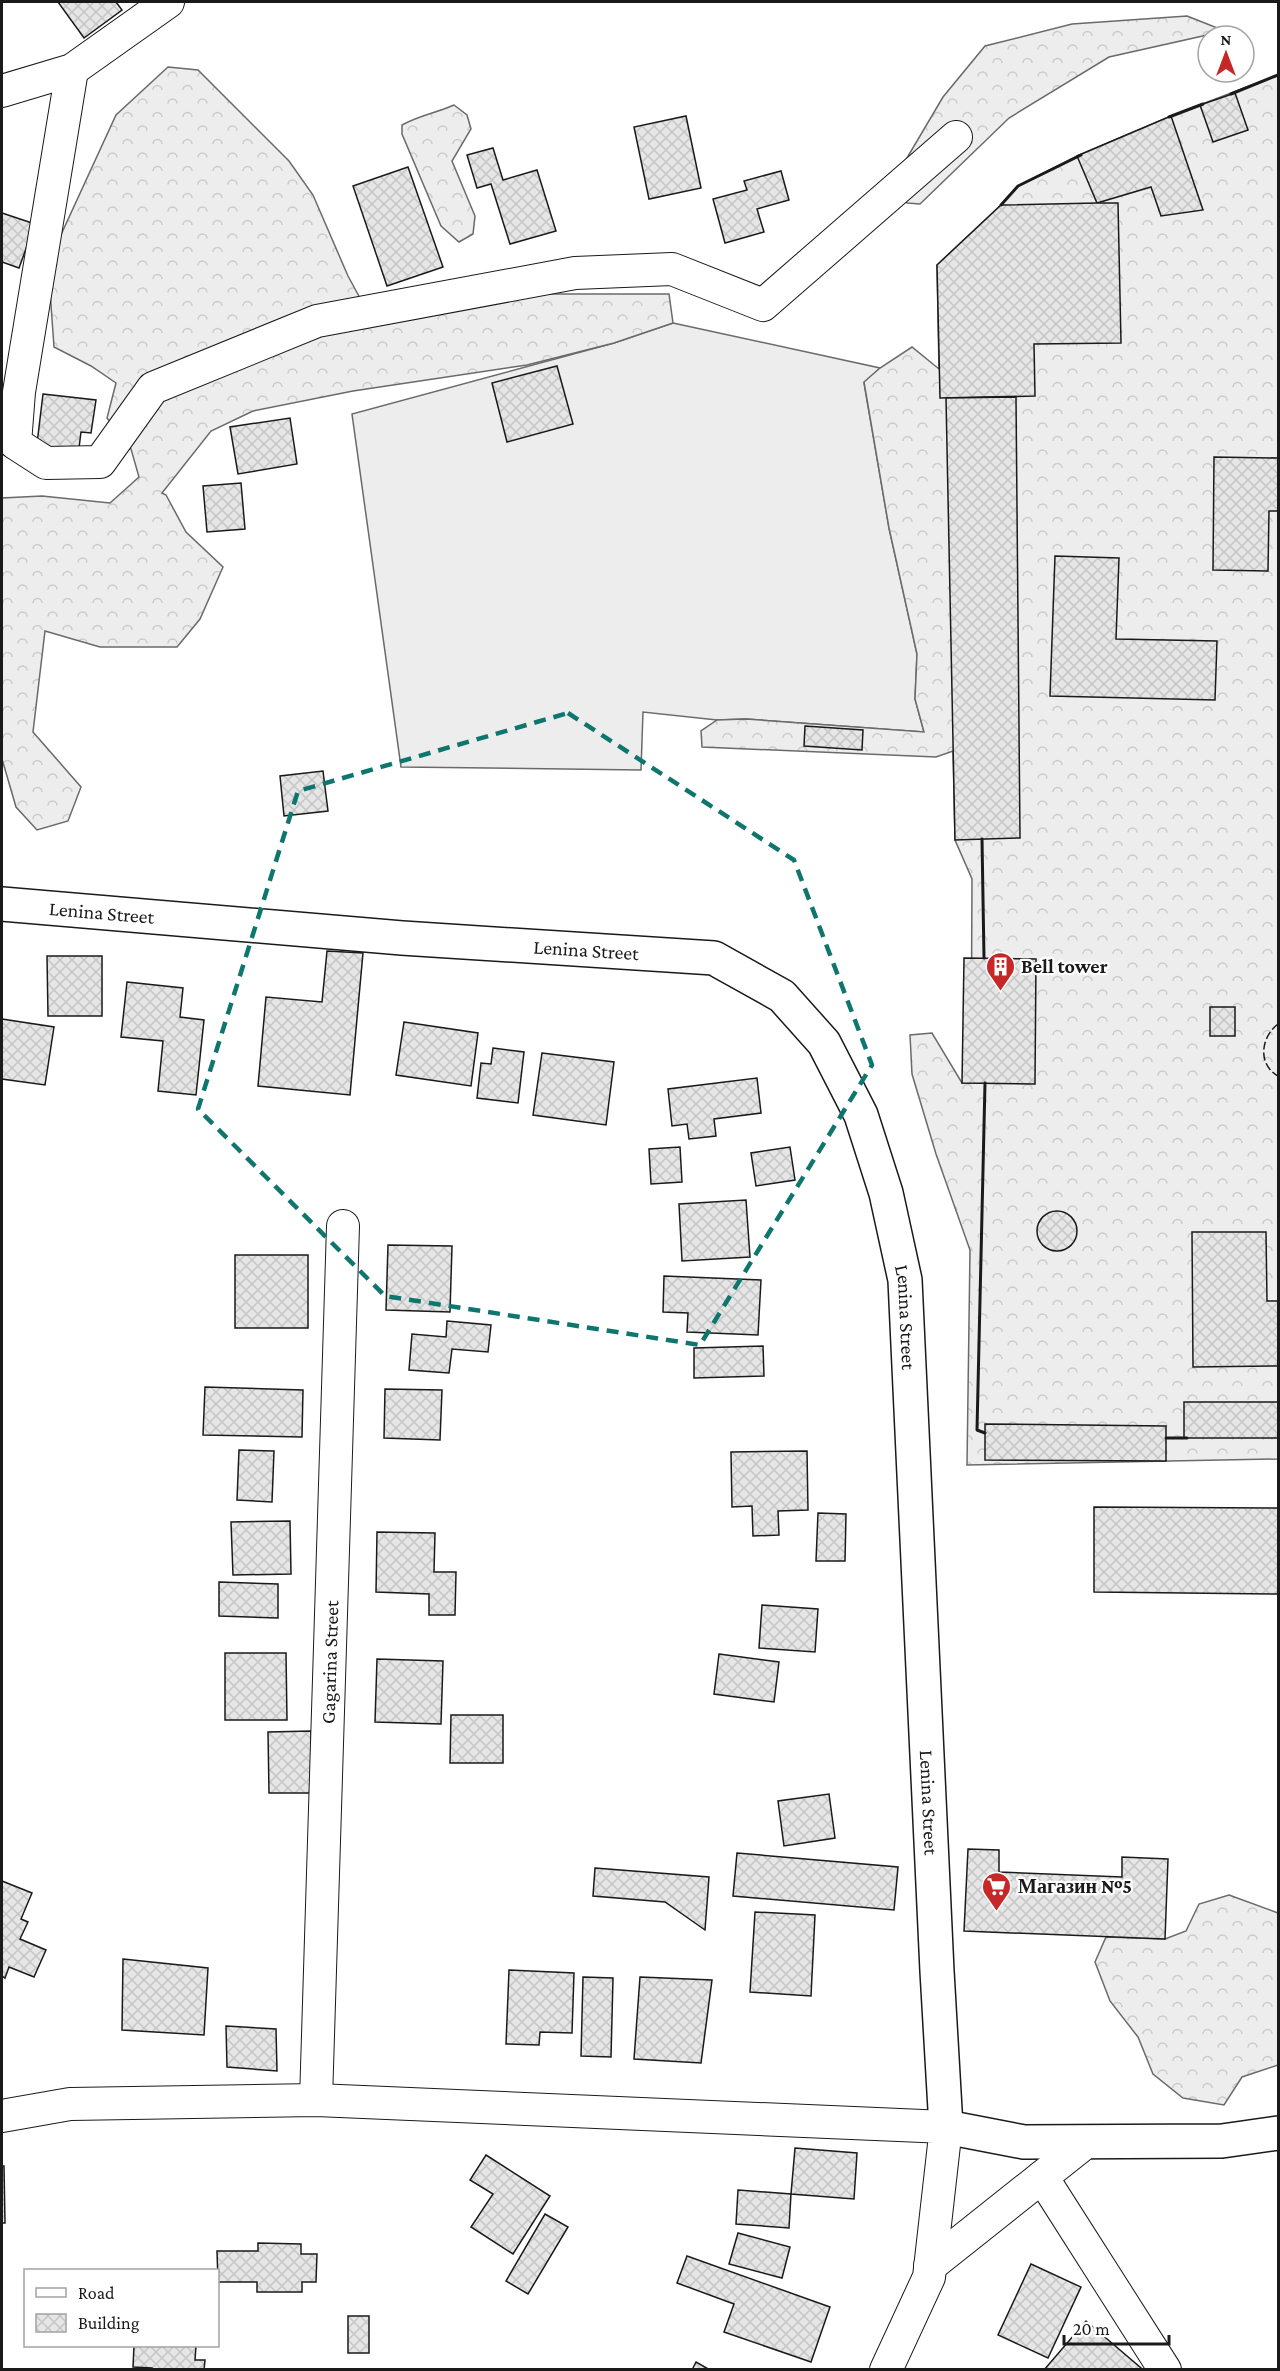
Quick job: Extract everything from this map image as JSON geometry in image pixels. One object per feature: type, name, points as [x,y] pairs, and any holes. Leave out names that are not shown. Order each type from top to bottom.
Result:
[{"type":"main road","name":"Lenina Street","points":[[2,904],[402,938],[714,958],[782,996],[824,1042],[861,1114],[886,1193],[905,1280],[936,1959],[946,2127]]},
{"type":"main road","points":[[946,2127],[1024,2142],[1222,2141],[1278,2133]]},
{"type":"street","points":[[2,91],[72,70],[168,2]]},
{"type":"street","points":[[72,70],[18,402],[15,443],[46,463],[100,462],[153,388],[317,321],[575,273],[672,269],[763,305],[956,136]]},
{"type":"street","name":"Gagarina Street","points":[[316,2100],[343,1226]]},
{"type":"street","points":[[2,2116],[70,2104],[316,2100],[946,2127],[929,2277],[886,2370]]},
{"type":"street","points":[[930,2266],[1086,2142]]},
{"type":"street","points":[[1042,2177],[1165,2370]]},
{"type":"highlighted area","points":[[568,713],[794,860],[872,1065],[700,1345],[385,1296],[198,1109],[298,791]]},
{"type":"green space","points":[[1187,16],[1207,24],[1196,24],[1196,38],[1109,57],[1009,118],[920,204],[907,203],[891,185],[943,97],[985,46],[1072,24]]},
{"type":"green space","points":[[168,67],[198,70],[289,161],[313,195],[348,276],[366,309],[522,294],[669,294],[673,323],[614,343],[527,365],[353,391],[253,411],[211,431],[162,493],[166,495],[186,532],[223,567],[200,619],[177,647],[100,647],[45,631],[33,732],[81,787],[68,821],[37,830],[16,807],[2,759],[2,498],[42,496],[110,503],[139,477],[131,449],[107,418],[116,383],[91,366],[54,347],[48,263],[116,115]]},
{"type":"green space","points":[[1278,75],[1278,1459],[967,1465],[970,1250],[936,1154],[912,1074],[910,1035],[932,1033],[962,1083],[971,1083],[972,879],[955,840],[953,751],[936,757],[702,747],[701,731],[717,720],[746,719],[924,732],[915,699],[917,654],[889,528],[864,382],[880,368],[912,347],[939,369],[937,265],[1018,186],[1077,156]]},
{"type":"green space","points":[[454,105],[467,115],[471,129],[452,161],[475,216],[473,234],[459,242],[441,226],[402,134],[402,125]]},
{"type":"green space","points":[[673,323],[880,368],[864,383],[889,528],[917,654],[915,699],[924,732],[746,719],[717,720],[643,712],[641,770],[401,767],[352,414],[614,343]]},
{"type":"green space","points":[[1229,1895],[1278,1913],[1278,2065],[1242,2077],[1224,2105],[1183,2098],[1153,2074],[1138,2037],[1110,2001],[1095,1962],[1106,1937],[1165,1939],[1186,1931],[1199,1904]]},
{"type":"building","points":[[58,2],[116,2],[122,10],[84,38]]},
{"type":"building","points":[[1235,93],[1248,130],[1213,142],[1200,105]]},
{"type":"building","points":[[686,116],[701,188],[649,199],[634,127]]},
{"type":"building","points":[[1171,116],[1203,210],[1161,216],[1151,187],[1097,203],[1077,156]]},
{"type":"building","points":[[493,148],[503,180],[537,170],[556,231],[510,244],[491,184],[477,188],[467,155]]},
{"type":"building","points":[[408,167],[443,267],[387,286],[353,186]]},
{"type":"building","points":[[781,171],[789,200],[757,209],[764,232],[725,243],[713,199],[747,190],[744,181]]},
{"type":"building","points":[[1118,203],[1121,343],[1034,344],[1035,396],[940,398],[937,265],[1001,205]]},
{"type":"building","points":[[2,213],[35,224],[19,268],[2,262]]},
{"type":"building","points":[[557,366],[573,424],[507,442],[492,383]]},
{"type":"building","points":[[43,394],[96,400],[91,433],[81,432],[78,456],[36,452]]},
{"type":"building","points":[[1016,397],[1020,838],[955,840],[946,398]]},
{"type":"building","points":[[290,418],[297,464],[238,474],[230,427]]},
{"type":"building","points":[[1214,457],[1278,458],[1278,511],[1269,511],[1268,571],[1213,570]]},
{"type":"building","points":[[241,483],[245,529],[207,532],[203,486]]},
{"type":"building","points":[[1055,556],[1119,558],[1116,639],[1217,641],[1215,700],[1050,696]]},
{"type":"building","points":[[805,726],[863,730],[862,750],[804,746]]},
{"type":"building","points":[[323,771],[328,811],[284,816],[280,776]]},
{"type":"building","points":[[327,951],[363,953],[350,1095],[258,1086],[266,997],[322,1002]]},
{"type":"building","points":[[47,956],[102,956],[102,1016],[48,1016]]},
{"type":"building","name":"Bell tower","points":[[964,958],[1036,959],[1035,1084],[962,1083]]},
{"type":"building","points":[[127,982],[183,988],[180,1017],[204,1020],[196,1095],[158,1091],[163,1041],[121,1037]]},
{"type":"building","points":[[1210,1007],[1235,1007],[1235,1036],[1210,1036]]},
{"type":"building","points":[[2,1019],[54,1027],[45,1085],[2,1079]]},
{"type":"building","points":[[404,1022],[478,1033],[471,1086],[396,1075]]},
{"type":"building","points":[[493,1048],[524,1052],[518,1103],[477,1098],[481,1063],[491,1064]]},
{"type":"building","points":[[542,1053],[614,1062],[606,1125],[533,1115]]},
{"type":"building","points":[[757,1078],[761,1113],[714,1119],[716,1136],[689,1139],[687,1124],[672,1126],[668,1089]]},
{"type":"building","points":[[680,1147],[682,1182],[651,1184],[649,1149]]},
{"type":"building","points":[[790,1147],[795,1180],[756,1186],[751,1153]]},
{"type":"building","points":[[746,1200],[750,1257],[682,1261],[679,1204]]},
{"type":"building","points":[[1057,1211],[1071,1217],[1077,1231],[1071,1245],[1057,1251],[1043,1245],[1037,1231],[1043,1217]]},
{"type":"building","points":[[1192,1232],[1266,1232],[1267,1301],[1278,1301],[1278,1366],[1193,1367]]},
{"type":"building","points":[[388,1245],[452,1246],[450,1312],[386,1310]]},
{"type":"building","points":[[235,1255],[308,1255],[308,1328],[235,1328]]},
{"type":"building","points":[[664,1276],[761,1280],[758,1335],[687,1332],[688,1313],[663,1312]]},
{"type":"building","points":[[447,1321],[491,1325],[488,1352],[452,1349],[449,1373],[409,1370],[412,1334],[446,1337]]},
{"type":"building","points":[[763,1346],[764,1376],[694,1378],[694,1348]]},
{"type":"building","points":[[205,1387],[303,1390],[302,1437],[203,1435]]},
{"type":"building","points":[[385,1389],[442,1390],[440,1440],[384,1438]]},
{"type":"building","points":[[1184,1402],[1278,1402],[1278,1438],[1184,1438]]},
{"type":"building","points":[[985,1424],[1166,1426],[1166,1461],[985,1460]]},
{"type":"building","points":[[239,1450],[274,1451],[272,1502],[237,1500]]},
{"type":"building","points":[[807,1451],[808,1510],[778,1511],[779,1535],[753,1536],[752,1506],[732,1507],[731,1452]]},
{"type":"building","points":[[1094,1507],[1278,1508],[1278,1594],[1094,1592]]},
{"type":"building","points":[[818,1513],[846,1514],[845,1561],[816,1561]]},
{"type":"building","points":[[290,1521],[291,1574],[233,1575],[231,1522]]},
{"type":"building","points":[[377,1532],[435,1533],[434,1572],[456,1572],[455,1615],[429,1615],[429,1594],[376,1592]]},
{"type":"building","points":[[219,1582],[278,1584],[278,1618],[219,1616]]},
{"type":"building","points":[[762,1605],[818,1609],[815,1652],[759,1648]]},
{"type":"building","points":[[225,1653],[286,1653],[287,1720],[225,1720]]},
{"type":"building","points":[[719,1654],[779,1662],[774,1702],[714,1694]]},
{"type":"building","points":[[377,1659],[443,1661],[441,1724],[375,1722]]},
{"type":"building","points":[[451,1715],[503,1715],[503,1763],[450,1763]]},
{"type":"building","points":[[311,1731],[312,1793],[269,1793],[268,1732]]},
{"type":"building","points":[[829,1794],[835,1838],[784,1846],[778,1801]]},
{"type":"building","points":[[968,1849],[999,1850],[999,1872],[1122,1877],[1122,1857],[1168,1859],[1165,1939],[964,1931]]},
{"type":"building","points":[[737,1853],[898,1867],[894,1910],[733,1896]]},
{"type":"building","points":[[595,1868],[709,1877],[705,1930],[665,1902],[593,1896]]},
{"type":"building","points":[[2,1881],[32,1893],[21,1919],[28,1922],[20,1939],[46,1950],[34,1977],[9,1967],[5,1978],[2,1976]]},
{"type":"building","points":[[755,1912],[815,1915],[811,1996],[750,1992]]},
{"type":"building","points":[[123,1959],[208,1968],[204,2035],[122,2030]]},
{"type":"building","points":[[509,1970],[574,1973],[572,2033],[540,2032],[539,2045],[506,2044]]},
{"type":"building","points":[[583,1977],[613,1978],[611,2057],[581,2056]]},
{"type":"building","points":[[640,1977],[712,1980],[701,2063],[634,2059]]},
{"type":"building","points":[[226,2026],[276,2029],[277,2071],[227,2067]]},
{"type":"building","points":[[795,2148],[857,2153],[854,2199],[791,2194]]},
{"type":"building","points":[[486,2155],[550,2196],[513,2254],[471,2227],[493,2194],[470,2180]]},
{"type":"building","points":[[2,2166],[4,2166],[5,2223],[2,2223]]},
{"type":"building","points":[[738,2190],[791,2194],[789,2228],[736,2224]]},
{"type":"building","points":[[545,2214],[568,2227],[528,2294],[506,2281]]},
{"type":"building","points":[[738,2233],[790,2247],[782,2278],[729,2264]]},
{"type":"building","points":[[258,2243],[301,2244],[301,2254],[317,2254],[316,2282],[302,2282],[302,2292],[257,2292],[257,2282],[219,2282],[217,2251],[258,2251]]},
{"type":"building","points":[[687,2256],[830,2307],[811,2362],[724,2332],[734,2304],[677,2283]]},
{"type":"building","points":[[1031,2264],[1081,2287],[1048,2358],[998,2335]]},
{"type":"building","points":[[348,2316],[369,2316],[369,2353],[348,2353]]},
{"type":"building","points":[[1086,2321],[1141,2368],[1140,2370],[1044,2370]]},
{"type":"building","points":[[134,2347],[196,2347],[195,2360],[205,2360],[204,2370],[152,2370],[152,2368],[133,2367]]},
{"type":"building","points":[[696,2362],[710,2370],[692,2370]]},
{"type":"fence","points":[[1278,1024],[1268,1036],[1264,1050],[1267,1065],[1278,1076]]},
{"type":"wall","points":[[1231,94],[1278,75]]},
{"type":"wall","points":[[1169,117],[1203,104]]},
{"type":"wall","points":[[1001,205],[1018,186],[1081,155]]},
{"type":"wall","points":[[982,839],[984,958]]},
{"type":"wall","points":[[985,1083],[977,1430],[985,1433]]},
{"type":"wall","points":[[1166,1438],[1187,1438]]},
{"type":"place","name":"Bell tower","points":[[1000,992]]},
{"type":"place","name":"Магазин №5","points":[[997,1912]]}]
